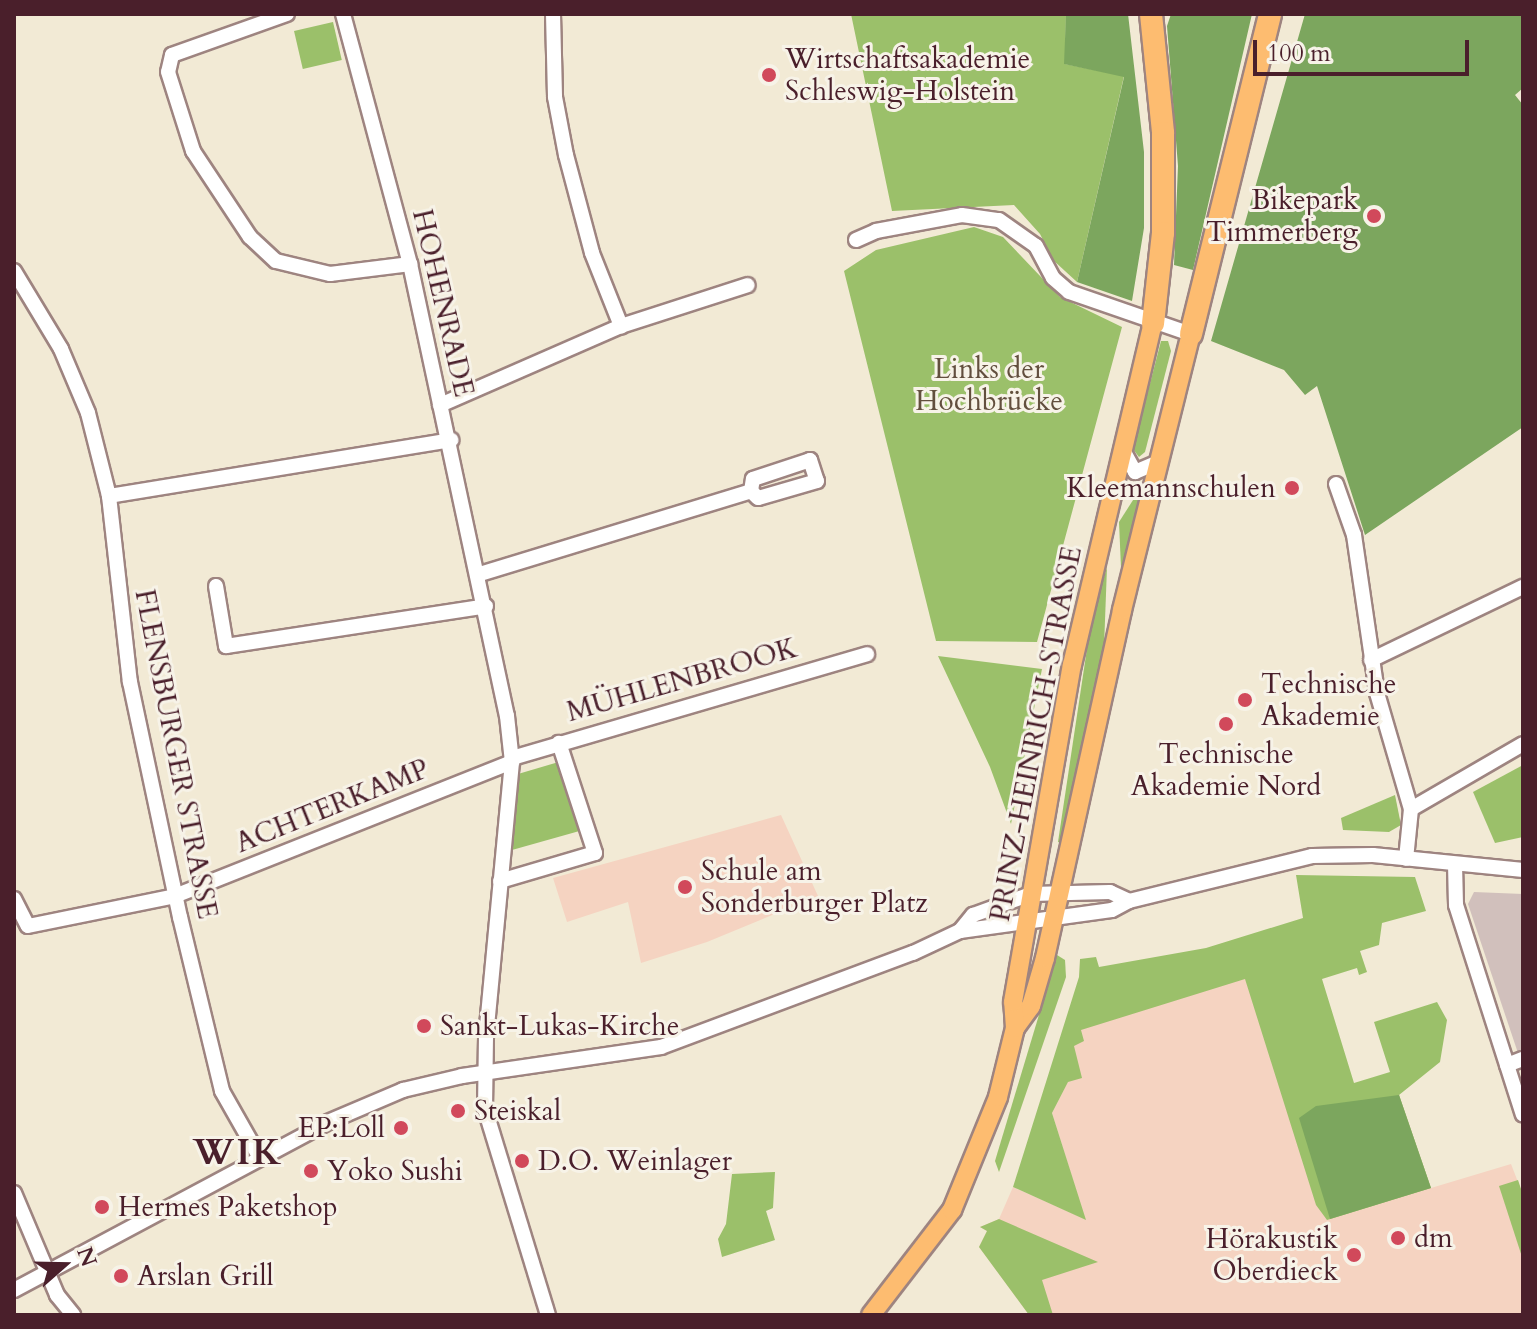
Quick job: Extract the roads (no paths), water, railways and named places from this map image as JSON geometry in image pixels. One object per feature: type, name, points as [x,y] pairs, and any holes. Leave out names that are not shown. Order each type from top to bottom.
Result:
[{"type":"highway","points":[[1151,14],[1163,133],[1163,233],[1153,323]]},
{"type":"highway","points":[[1155,37],[1158,14]]},
{"type":"highway","points":[[1191,334],[1270,14]]},
{"type":"main road","name":"PRINZ-HEINRICH-STRASSE","points":[[871,1315],[941,1227],[968,1179],[992,1116],[1015,1028],[1013,1002],[1072,665],[1153,323]]},
{"type":"main road","name":"PRINZ-HEINRICH-STRASSE","points":[[1015,1028],[1031,1006],[1054,917],[1158,462],[1191,334]]},
{"type":"street","points":[[287,14],[172,55],[171,86],[193,151],[241,226],[276,261],[330,274],[410,264]]},
{"type":"street","name":"HOHENRADE","points":[[343,14],[410,264],[440,405],[451,440],[480,574],[512,760],[485,1073],[485,1109],[548,1315]]},
{"type":"street","points":[[553,14],[555,97],[566,155],[592,253],[621,326]]},
{"type":"street","points":[[856,240],[876,231],[962,215],[999,220],[1036,246],[1053,278],[1069,292],[1191,334]]},
{"type":"street","name":"FLENSBURGER STRASSE","points":[[14,271],[61,349],[83,400],[109,496],[130,682],[175,896],[222,1091],[260,1158]]},
{"type":"street","points":[[440,405],[621,326],[748,285]]},
{"type":"street","points":[[109,496],[451,440]]},
{"type":"street","points":[[1124,452],[1135,472],[1158,462]]},
{"type":"street","points":[[1336,484],[1354,535],[1371,660],[1385,729],[1411,809],[1406,859]]},
{"type":"street","points":[[480,574],[751,491]]},
{"type":"street","points":[[216,586],[226,646],[486,606]]},
{"type":"street","points":[[1371,660],[1523,587]]},
{"type":"street","name":"MÜHLENBROOK","points":[[512,760],[559,743],[867,654]]},
{"type":"street","points":[[500,881],[595,853],[559,743]]},
{"type":"street","points":[[1411,809],[1523,744]]},
{"type":"street","name":"ACHTERKAMP","points":[[14,899],[28,926],[175,896],[512,760]]},
{"type":"street","points":[[14,1290],[260,1158],[388,1096],[485,1073],[603,1060],[667,1045],[762,1013],[960,931],[985,931],[1027,921],[1112,910],[1129,901],[1292,859],[1349,854],[1523,870]]},
{"type":"street","points":[[1455,864],[1456,905],[1523,1115]]},
{"type":"street","points":[[960,931],[973,915],[1031,894],[1110,892],[1129,901]]},
{"type":"street","points":[[1507,1065],[1523,1059]]},
{"type":"street","points":[[14,1193],[48,1274],[73,1315]]},
{"type":"place","name":"Wirtschaftsakademie Schleswig-Holstein","points":[[769,75]]},
{"type":"place","name":"Bikepark Timmerberg","points":[[1374,216]]},
{"type":"place","name":"Kleemannschulen","points":[[1292,488]]},
{"type":"place","name":"Technische Akademie","points":[[1245,700]]},
{"type":"place","name":"Technische Akademie Nord","points":[[1226,724]]},
{"type":"place","name":"Schule am Sonderburger Platz","points":[[685,887]]},
{"type":"place","name":"Sankt-Lukas-Kirche","points":[[424,1026]]},
{"type":"place","name":"Steiskal","points":[[458,1111]]},
{"type":"place","name":"EP:Loll","points":[[401,1128]]},
{"type":"place","name":"D.O. Weinlager","points":[[522,1161]]},
{"type":"place","name":"Yoko Sushi","points":[[311,1171]]},
{"type":"place","name":"Hermes Paketshop","points":[[102,1207]]},
{"type":"place","name":"dm","points":[[1398,1238]]},
{"type":"place","name":"Hörakustik Oberdieck","points":[[1354,1255]]},
{"type":"place","name":"Arslan Grill","points":[[121,1276]]},
{"type":"district","name":"WIK","points":[[238,1153]]},
{"type":"park label","name":"Links der Hochbrücke","points":[[989,385]]}]
